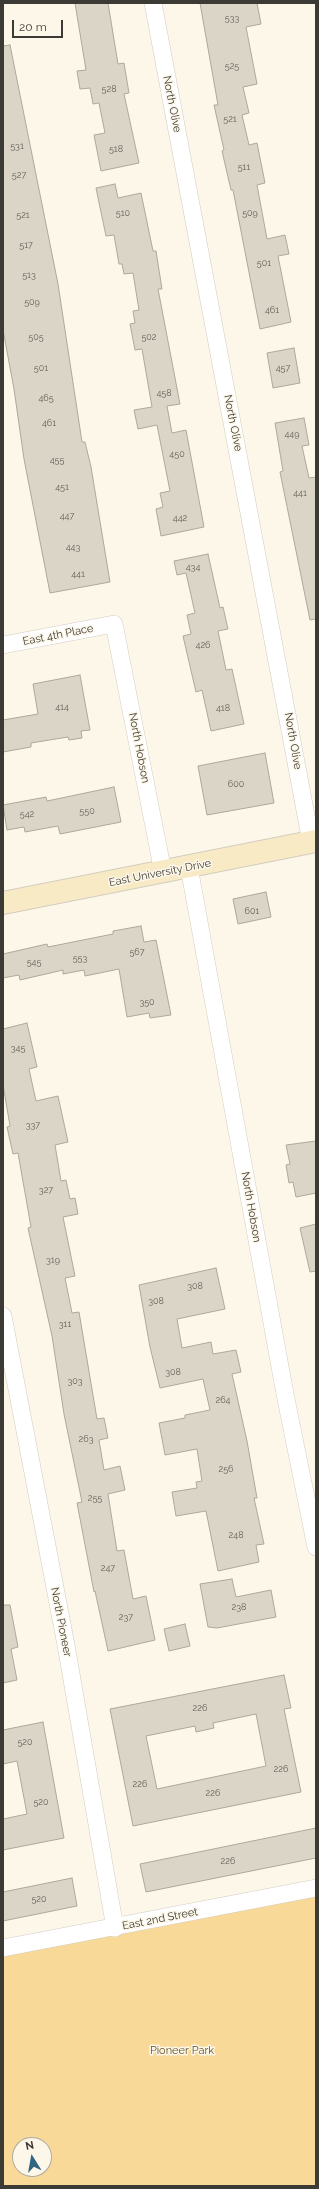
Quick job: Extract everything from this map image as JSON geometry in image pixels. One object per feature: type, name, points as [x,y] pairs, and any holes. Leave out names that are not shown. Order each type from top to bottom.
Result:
[{"type":"main road","name":"East University Drive","points":[[3,903],[314,842]]},
{"type":"street","name":"North Olive","points":[[153,3],[314,842]]},
{"type":"street","name":"East 4th Place","points":[[3,645],[114,624]]},
{"type":"street","name":"North Hobson","points":[[114,624],[163,872]]},
{"type":"street","name":"North Hobson","points":[[189,867],[285,1394],[316,1547]]},
{"type":"street","name":"North Pioneer","points":[[3,1316],[68,1659],[115,1928]]},
{"type":"street","name":"East 2nd Street","points":[[3,1948],[115,1928],[316,1888]]},
{"type":"green space","name":"Pioneer Park","points":[[316,1888],[316,2186],[3,2186],[3,1948]]},
{"type":"building","points":[[75,3],[108,3],[118,64],[124,63],[129,93],[124,94],[139,163],[101,171],[94,135],[105,133],[99,103],[93,104],[90,88],[80,89],[77,71],[86,70]]},
{"type":"building","points":[[200,3],[257,3],[261,24],[246,27],[257,84],[243,87],[249,113],[242,115],[249,145],[257,143],[265,183],[257,185],[267,239],[285,235],[289,254],[278,256],[291,322],[260,329],[233,190],[231,190],[222,151],[224,150],[214,105],[218,105]]},
{"type":"building","points":[[10,45],[58,284],[82,442],[85,442],[91,467],[110,582],[50,593],[24,459],[14,389],[3,330],[3,46]]},
{"type":"building","points":[[115,184],[118,198],[141,193],[153,251],[156,251],[162,289],[158,289],[180,404],[167,406],[172,433],[186,430],[204,527],[161,536],[156,509],[163,507],[160,493],[170,491],[157,425],[138,429],[134,410],[152,407],[142,349],[135,350],[130,324],[135,323],[133,311],[139,310],[133,273],[124,274],[122,264],[119,264],[114,235],[106,236],[96,188]]},
{"type":"building","points":[[294,348],[300,383],[273,388],[267,353]]},
{"type":"building","points":[[304,418],[309,445],[302,446],[309,478],[316,477],[316,619],[310,620],[280,472],[283,471],[275,423]]},
{"type":"building","points":[[208,554],[220,608],[223,607],[228,629],[218,631],[226,670],[232,669],[244,724],[211,731],[202,690],[196,692],[183,636],[191,634],[187,615],[195,613],[186,573],[177,575],[174,561]]},
{"type":"building","points":[[80,675],[90,730],[81,731],[82,738],[69,740],[68,737],[31,743],[31,747],[3,752],[3,720],[38,714],[33,684]]},
{"type":"building","points":[[265,753],[274,803],[207,815],[198,766]]},
{"type":"building","points":[[114,787],[121,822],[60,834],[58,826],[25,832],[24,827],[7,830],[3,805],[46,797],[47,801]]},
{"type":"building","points":[[266,892],[271,917],[238,924],[233,899]]},
{"type":"building","points":[[141,926],[144,942],[156,940],[171,1015],[150,1018],[149,1013],[127,1017],[119,969],[85,976],[84,970],[63,974],[63,970],[20,980],[19,975],[3,978],[3,954],[47,944],[48,947],[113,934],[113,931]]},
{"type":"building","points":[[27,1023],[37,1067],[29,1069],[36,1101],[58,1096],[68,1142],[55,1145],[61,1181],[66,1180],[70,1199],[75,1198],[78,1214],[63,1217],[75,1276],[65,1278],[72,1313],[79,1312],[97,1419],[104,1418],[108,1438],[99,1440],[104,1470],[120,1466],[125,1490],[108,1494],[117,1551],[124,1550],[133,1599],[146,1596],[155,1640],[108,1651],[95,1591],[94,1592],[77,1503],[82,1502],[64,1414],[52,1336],[28,1228],[31,1227],[18,1153],[13,1154],[7,1127],[10,1126],[3,1085],[3,1029]]},
{"type":"building","points":[[316,1141],[316,1193],[296,1197],[293,1182],[289,1183],[286,1165],[290,1164],[286,1145]]},
{"type":"building","points":[[316,1224],[316,1271],[310,1272],[300,1228]]},
{"type":"building","points":[[216,1268],[225,1309],[177,1319],[182,1348],[211,1342],[213,1354],[236,1350],[241,1372],[232,1374],[247,1441],[257,1498],[254,1498],[264,1544],[256,1545],[259,1562],[218,1571],[206,1511],[176,1516],[172,1492],[197,1488],[196,1482],[202,1481],[197,1449],[165,1455],[159,1423],[185,1418],[185,1415],[210,1410],[203,1379],[160,1388],[150,1347],[139,1285]]},
{"type":"building","points":[[232,1579],[236,1597],[271,1590],[276,1617],[217,1628],[208,1627],[200,1584]]},
{"type":"building","points":[[3,1605],[10,1605],[18,1647],[11,1649],[17,1680],[3,1683]]},
{"type":"building","points":[[185,1624],[190,1646],[169,1651],[164,1629]]},
{"type":"building","points":[[284,1675],[291,1708],[284,1709],[301,1792],[133,1826],[110,1709]],"holes":[[[256,1714],[266,1766],[157,1789],[146,1736],[195,1726],[196,1732],[214,1728],[213,1723]]]},
{"type":"building","points":[[43,1722],[64,1838],[3,1850],[3,1819],[27,1814],[17,1761],[3,1764],[3,1730]]},
{"type":"building","points":[[316,1828],[316,1858],[146,1892],[140,1864]]},
{"type":"building","points":[[72,1878],[77,1906],[3,1921],[3,1892]]}]
